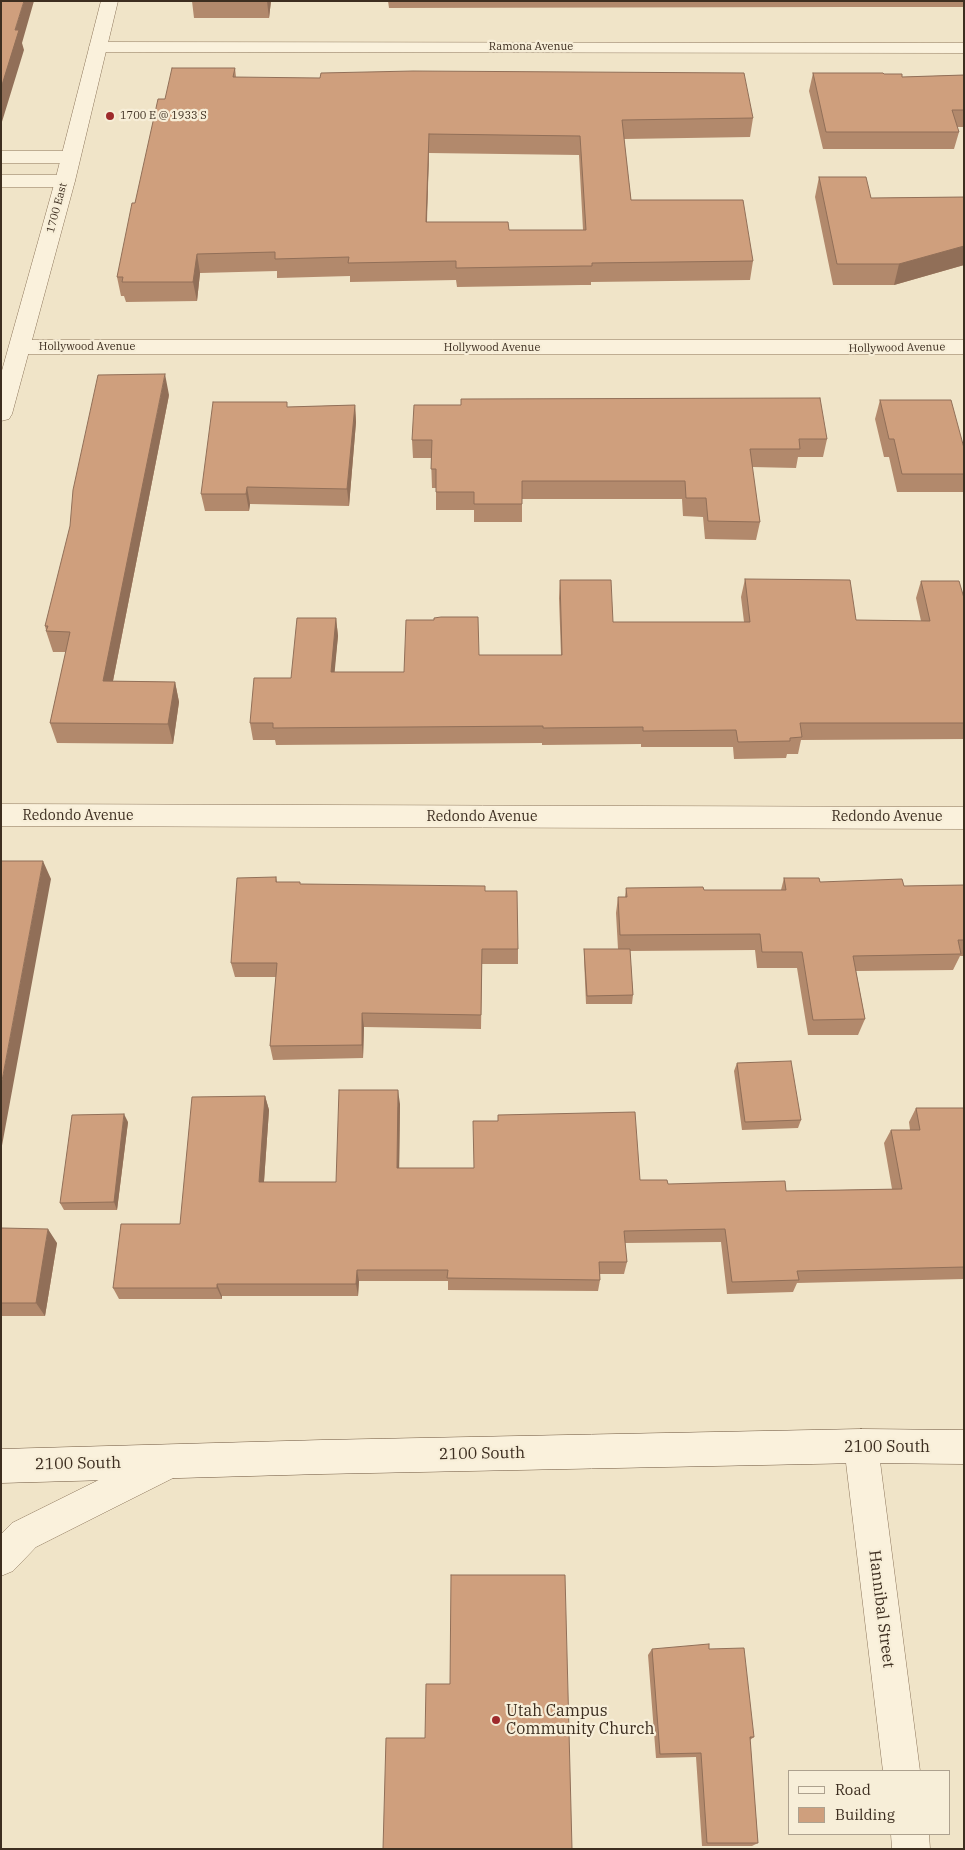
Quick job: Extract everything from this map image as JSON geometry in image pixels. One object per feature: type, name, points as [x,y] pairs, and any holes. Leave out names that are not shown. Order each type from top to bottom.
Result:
[{"type":"street","name":"1700 East","points":[[1,414],[21,347],[65,181],[110,1]]},
{"type":"street","name":"Ramona Avenue","points":[[98,47],[964,48]]},
{"type":"street","points":[[1,157],[70,157]]},
{"type":"street","points":[[1,181],[65,181]]},
{"type":"street","name":"Hollywood Avenue","points":[[21,347],[964,347]]},
{"type":"street","name":"Redondo Avenue","points":[[1,816],[964,818]]},
{"type":"street","name":"2100 South","points":[[1,1466],[342,1456],[861,1446],[964,1446]]},
{"type":"street","name":"Hannibal Street","points":[[861,1446],[902,1770]]},
{"type":"street","points":[[1,1559],[24,1535],[169,1462]]},
{"type":"street","points":[[910,1835],[911,1849]]},
{"type":"building","points":[[1,1],[24,1],[15,30],[19,30],[1,88]]},
{"type":"building","points":[[172,68],[235,68],[233,77],[320,78],[321,73],[413,71],[744,73],[753,118],[622,120],[631,200],[743,200],[753,261],[592,263],[592,266],[456,268],[456,261],[348,263],[349,257],[275,259],[275,252],[197,254],[193,282],[122,282],[123,277],[117,277],[132,203],[135,203],[158,99],[165,99]],"holes":[[[429,134],[580,136],[586,230],[509,230],[508,222],[426,222]]]},
{"type":"building","points":[[813,73],[883,73],[902,74],[902,77],[964,75],[964,110],[952,110],[959,132],[826,132]]},
{"type":"building","points":[[819,177],[866,177],[871,198],[964,197],[964,246],[899,264],[837,264]]},
{"type":"building","points":[[165,374],[103,681],[175,682],[168,724],[50,723],[70,632],[46,631],[48,626],[45,626],[70,526],[73,490],[98,375]]},
{"type":"building","points":[[820,398],[827,439],[799,439],[800,449],[750,449],[760,522],[708,521],[706,498],[686,498],[685,481],[522,481],[522,504],[474,504],[474,492],[436,492],[436,469],[431,469],[432,440],[412,440],[414,405],[461,405],[461,399]]},
{"type":"building","points":[[880,400],[951,400],[964,448],[964,474],[902,474],[894,439],[889,439]]},
{"type":"building","points":[[213,402],[287,402],[287,407],[355,405],[347,489],[247,487],[246,494],[201,494]]},
{"type":"building","points":[[745,579],[850,580],[856,620],[930,621],[921,581],[959,581],[964,598],[964,723],[800,723],[802,737],[790,738],[790,741],[738,742],[736,730],[643,731],[643,727],[543,728],[543,726],[273,728],[273,723],[250,723],[254,678],[291,678],[297,618],[336,618],[331,672],[404,672],[406,620],[434,620],[434,618],[441,617],[478,617],[479,655],[562,655],[560,580],[611,580],[613,622],[750,622]]},
{"type":"building","points":[[1,861],[43,861],[1,1086]]},
{"type":"building","points":[[276,877],[276,882],[300,882],[300,884],[485,886],[485,891],[517,891],[518,949],[482,949],[481,1015],[362,1013],[362,1045],[270,1046],[277,963],[231,963],[237,878]]},
{"type":"building","points":[[784,878],[819,878],[820,882],[902,879],[904,886],[964,885],[964,940],[958,940],[961,954],[853,956],[865,1019],[813,1020],[802,952],[762,952],[760,934],[620,935],[618,897],[627,897],[626,888],[703,887],[704,890],[786,890]]},
{"type":"building","points":[[584,949],[630,949],[633,995],[587,996]]},
{"type":"building","points":[[791,1061],[801,1120],[745,1122],[737,1063]]},
{"type":"building","points":[[339,1090],[398,1090],[397,1168],[474,1168],[473,1121],[498,1121],[498,1115],[635,1112],[640,1180],[667,1180],[668,1184],[785,1181],[786,1191],[902,1189],[891,1130],[920,1130],[916,1108],[964,1108],[964,1267],[797,1271],[799,1280],[732,1282],[725,1229],[624,1231],[627,1262],[599,1262],[600,1280],[447,1278],[448,1270],[357,1270],[356,1284],[217,1284],[217,1288],[113,1288],[121,1224],[180,1224],[192,1097],[265,1096],[259,1182],[336,1182]]},
{"type":"building","points":[[124,1114],[114,1202],[60,1203],[72,1115]]},
{"type":"building","points":[[1,1228],[48,1229],[36,1303],[1,1303]]},
{"type":"building","name":"Utah Campus Community Church","points":[[451,1575],[565,1575],[572,1849],[383,1849],[386,1738],[425,1738],[426,1684],[450,1684]]},
{"type":"building","points":[[709,1644],[709,1649],[744,1648],[754,1737],[750,1737],[758,1843],[707,1843],[701,1753],[660,1754],[652,1649]]},
{"type":"place","name":"1700 E @ 1933 S","points":[[110,116]]},
{"type":"place","name":"Utah Campus Community Church","points":[[496,1720]]}]
